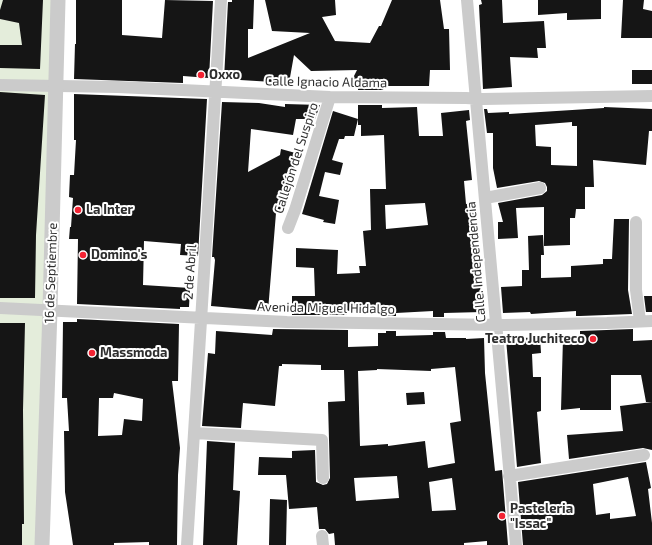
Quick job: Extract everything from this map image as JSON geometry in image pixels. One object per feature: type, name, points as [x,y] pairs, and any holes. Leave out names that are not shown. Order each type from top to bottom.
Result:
[{"type":"street","name":"16 de Septiembre","points":[[42,545],[58,0]]},
{"type":"street","name":"2 de Abril","points":[[187,545],[221,0]]},
{"type":"street","name":"Calle. Independencia","points":[[467,0],[516,545]]},
{"type":"street","name":"Calle Ignacio Aldama","points":[[0,85],[118,87],[330,97],[476,99],[652,96]]},
{"type":"street","name":"Callejón del Suspiro","points":[[288,228],[330,97]]},
{"type":"street","points":[[485,198],[540,188]]},
{"type":"street","points":[[636,222],[636,290],[646,321]]},
{"type":"street","name":"Avenida Miguel Hidalgo","points":[[0,308],[287,322],[496,325],[646,321]]},
{"type":"street","points":[[194,433],[322,440],[323,478]]},
{"type":"street","points":[[509,476],[644,455]]},
{"type":"green space","points":[[0,0],[58,0],[42,545],[0,545]]},
{"type":"building","points":[[3,0],[43,0],[40,69],[0,68],[0,45],[22,45],[19,23],[0,19],[0,10]]},
{"type":"building","points":[[76,0],[122,0],[122,35],[162,38],[165,0],[213,1],[209,78],[183,76],[183,83],[74,79]]},
{"type":"building","points":[[232,0],[254,0],[253,29],[248,29],[248,58],[310,33],[272,31],[265,0],[335,0],[336,15],[322,17],[335,41],[370,43],[379,26],[381,26],[392,0],[440,0],[444,29],[449,29],[450,70],[430,70],[429,86],[384,86],[383,90],[358,90],[358,88],[348,88],[357,70],[311,71],[294,55],[289,83],[224,79],[228,2],[232,2]]},
{"type":"building","points":[[481,0],[502,0],[503,23],[544,21],[546,48],[537,48],[538,58],[510,57],[512,87],[483,89],[479,5],[482,4]]},
{"type":"building","points":[[538,0],[601,0],[601,19],[567,20],[567,13],[538,15]]},
{"type":"building","points":[[623,0],[644,0],[643,9],[652,11],[652,38],[621,38]]},
{"type":"building","points":[[632,70],[652,70],[652,84],[632,84]]},
{"type":"building","points":[[0,92],[45,95],[36,235],[35,298],[0,298]]},
{"type":"building","points":[[74,94],[207,99],[198,256],[180,255],[181,244],[144,241],[143,285],[190,288],[189,307],[180,307],[180,309],[77,304],[78,239],[69,239],[73,198],[69,197],[70,175],[74,175],[76,140],[74,140]]},
{"type":"building","points":[[222,102],[259,103],[285,107],[285,104],[320,105],[315,119],[296,119],[293,135],[251,129],[248,172],[280,155],[281,149],[299,154],[279,213],[276,213],[268,311],[211,306],[215,260],[214,257],[212,257]]},
{"type":"building","points":[[358,105],[382,105],[382,108],[417,107],[419,136],[443,136],[441,113],[469,110],[470,120],[466,121],[472,180],[464,181],[466,204],[474,203],[482,312],[444,313],[444,317],[433,317],[433,311],[396,313],[396,316],[385,316],[385,309],[347,311],[347,315],[292,315],[292,296],[315,296],[314,268],[296,267],[296,248],[338,250],[337,274],[360,273],[359,266],[366,266],[363,231],[371,230],[370,189],[386,189],[384,135],[361,136],[361,125],[358,125]],"holes":[[[425,203],[428,225],[386,229],[385,205]]]},
{"type":"building","points":[[604,108],[652,109],[652,131],[649,131],[646,165],[593,160],[594,187],[585,187],[585,209],[576,209],[575,218],[570,218],[570,245],[544,246],[544,207],[516,208],[518,238],[498,239],[498,222],[503,222],[498,203],[542,195],[547,191],[547,187],[545,183],[539,181],[497,188],[493,168],[493,133],[487,133],[484,109],[487,109],[488,113],[509,112],[509,114]],"holes":[[[572,122],[572,126],[577,126],[577,166],[551,165],[551,147],[536,146],[535,125]]]},
{"type":"building","points":[[333,111],[358,119],[354,136],[345,136],[344,139],[339,139],[332,160],[343,163],[340,175],[325,172],[319,196],[339,200],[335,224],[323,222],[324,220],[302,214]]},
{"type":"building","points":[[614,219],[629,219],[628,290],[632,314],[576,316],[576,311],[531,314],[530,312],[503,313],[501,287],[522,286],[522,270],[529,270],[528,236],[543,235],[544,255],[541,255],[541,278],[571,277],[571,266],[603,264],[603,259],[612,259]]},
{"type":"building","points":[[644,296],[652,296],[652,312],[646,312]]},
{"type":"building","points":[[77,319],[179,324],[178,381],[172,381],[180,448],[177,545],[149,545],[149,542],[114,543],[114,545],[73,545],[65,492],[64,431],[69,431],[67,398],[62,398],[63,322],[77,322]],"holes":[[[114,393],[143,399],[142,421],[124,419],[122,435],[98,436],[99,398],[113,398]]]},
{"type":"building","points":[[0,323],[25,323],[23,410],[24,524],[22,524],[22,545],[0,545]]},
{"type":"building","points":[[273,329],[348,330],[348,347],[378,346],[378,333],[386,333],[386,331],[396,331],[396,336],[433,335],[433,332],[445,332],[446,338],[484,338],[485,373],[495,471],[502,470],[508,545],[487,545],[487,541],[464,543],[464,545],[335,545],[334,533],[329,534],[325,529],[319,529],[317,507],[289,509],[286,475],[258,475],[259,457],[292,458],[292,451],[315,450],[316,482],[323,485],[327,484],[330,478],[328,402],[345,401],[344,370],[321,370],[321,365],[282,364],[282,366],[279,366],[275,406],[243,403],[241,428],[202,426],[208,353],[215,354],[216,331],[272,335]],"holes":[[[455,367],[461,421],[450,423],[455,463],[428,468],[425,441],[388,446],[388,444],[360,446],[358,371],[377,369],[431,371],[431,369]],[[397,476],[399,498],[356,501],[354,478]],[[452,478],[456,510],[432,511],[429,482]]]},
{"type":"building","points":[[633,329],[633,341],[652,340],[652,402],[646,402],[641,375],[611,375],[611,410],[580,410],[580,408],[561,410],[563,338],[580,338],[580,331]]},
{"type":"building","points":[[540,337],[541,353],[532,354],[533,377],[541,377],[541,411],[537,412],[541,463],[517,467],[506,339]]},
{"type":"building","points":[[424,392],[425,404],[407,405],[406,393]]},
{"type":"building","points":[[652,402],[652,450],[643,448],[569,459],[567,435],[623,431],[620,406]]},
{"type":"building","points":[[207,441],[235,443],[233,490],[240,491],[237,545],[203,545]]},
{"type":"building","points":[[646,462],[651,488],[648,489],[652,523],[652,545],[523,545],[518,482]],"holes":[[[628,477],[636,516],[610,519],[610,513],[596,515],[593,484]]]},
{"type":"building","points":[[270,499],[287,500],[286,545],[269,545]]},
{"type":"place","name":"Oxxo","points":[[201,75]]},
{"type":"place","name":"La Inter","points":[[78,210]]},
{"type":"place","name":"Domino's","points":[[83,255]]},
{"type":"place","name":"Teatro Juchiteco","points":[[593,339]]},
{"type":"place","name":"Massmoda","points":[[92,353]]},
{"type":"place","name":"Pasteleria \"Issac\"","points":[[502,516]]}]
